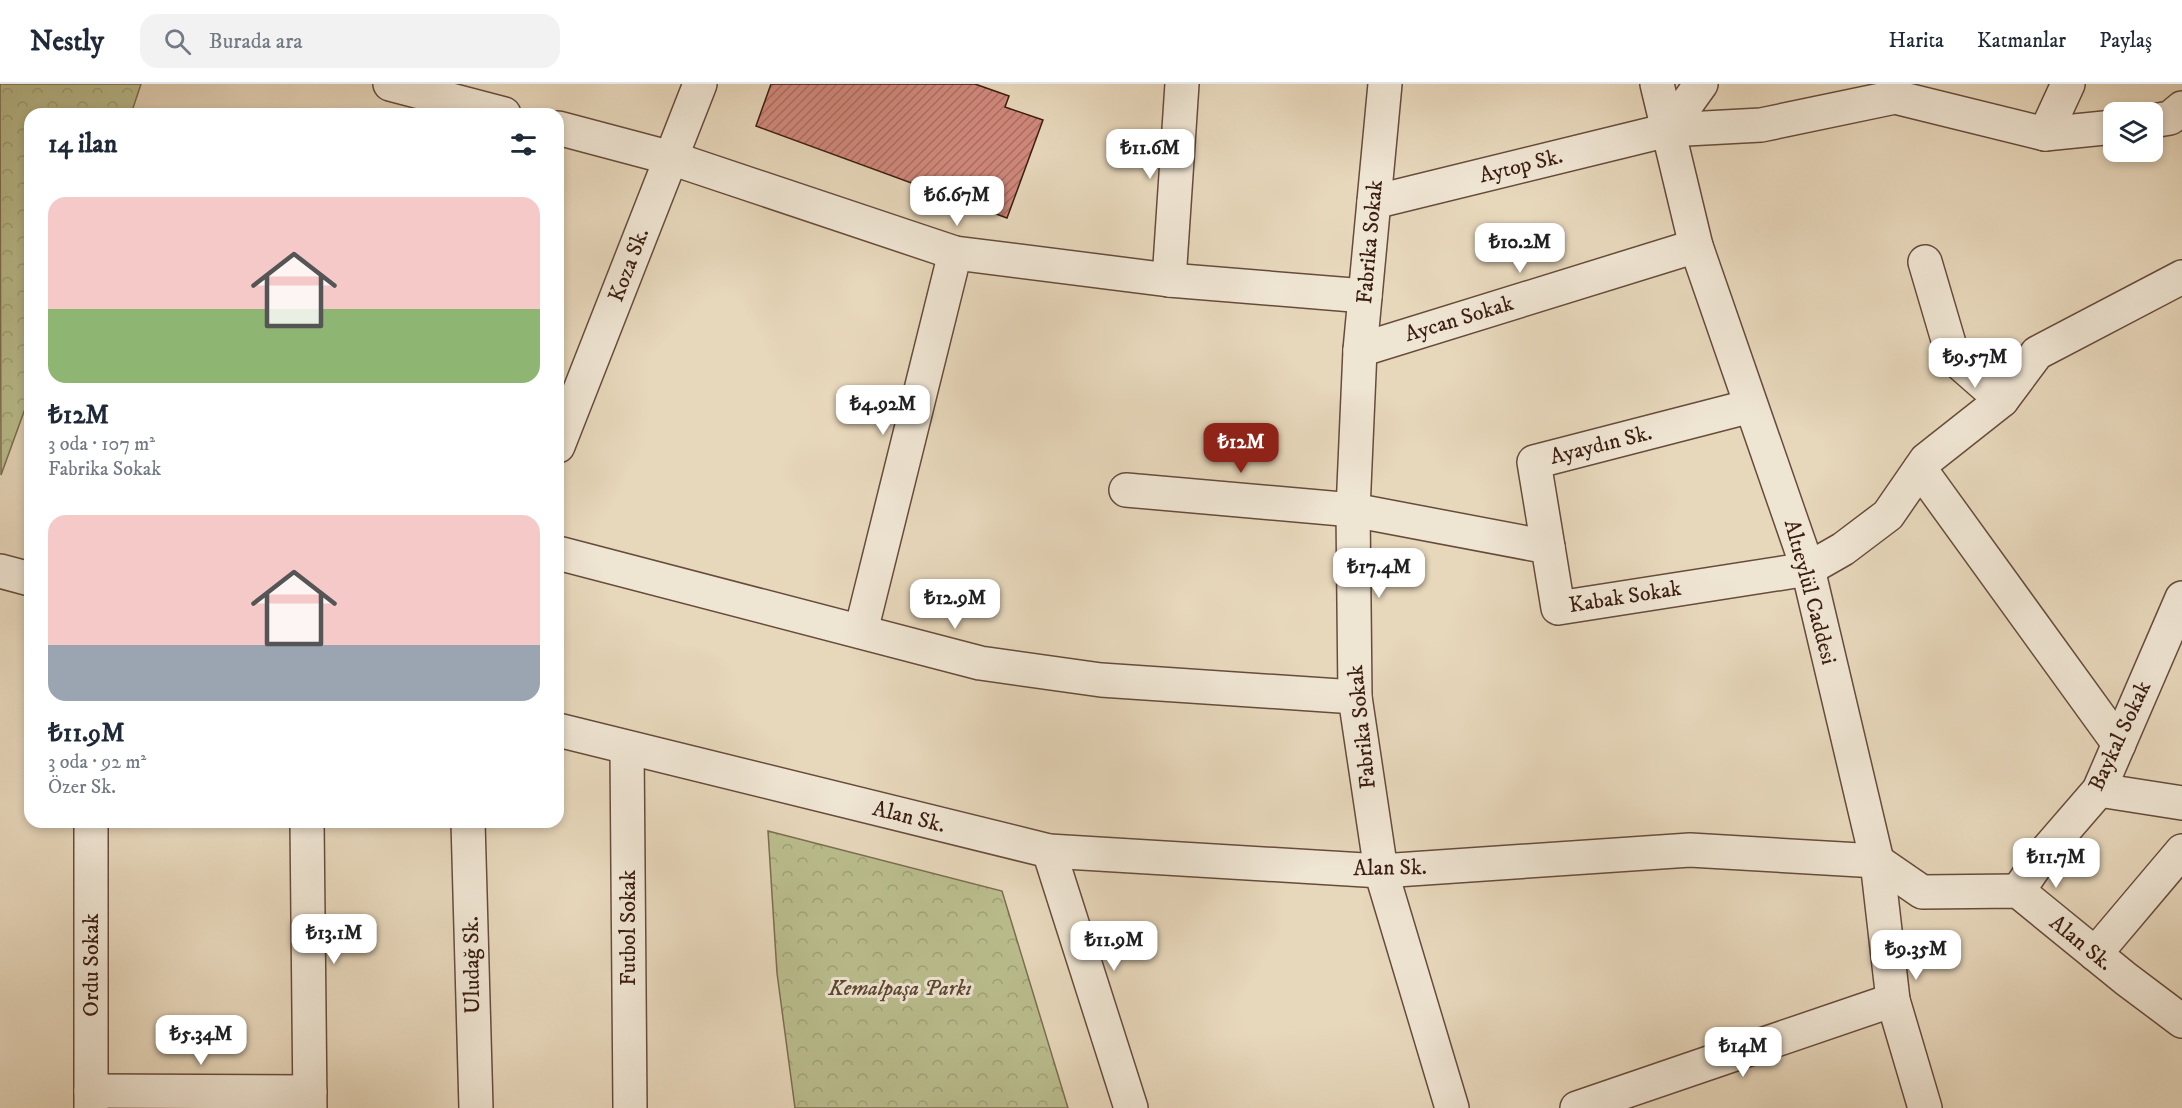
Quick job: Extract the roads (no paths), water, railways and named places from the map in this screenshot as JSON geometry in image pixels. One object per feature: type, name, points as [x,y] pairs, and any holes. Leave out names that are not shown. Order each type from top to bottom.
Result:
[{"type":"street","points":[[390,84],[481,108]]},
{"type":"street","name":"Koza Sk.","points":[[564,431],[700,84]]},
{"type":"street","points":[[1169,280],[1182,84]]},
{"type":"street","name":"Fabrika Sokak","points":[[1385,84],[1359,350],[1353,510],[1355,697],[1381,871],[1452,1108]]},
{"type":"street","name":"Altıeylül Caddesi","points":[[1658,84],[1696,246],[1808,569],[1877,861],[1893,1000],[1925,1108]]},
{"type":"street","points":[[1668,130],[1701,84]]},
{"type":"street","points":[[2044,134],[2068,84]]},
{"type":"street","points":[[1898,91],[2044,134],[2103,128]]},
{"type":"street","name":"Aytop Sk.","points":[[1374,202],[1668,130],[1761,125],[1898,91]]},
{"type":"street","points":[[2163,119],[2170,118],[2182,108]]},
{"type":"street","points":[[564,130],[671,158],[955,253],[1169,280],[1365,296]]},
{"type":"street","name":"Aycan Sokak","points":[[1359,350],[1696,246]]},
{"type":"street","points":[[861,631],[955,253]]},
{"type":"street","points":[[1925,262],[1953,357],[2002,400]]},
{"type":"street","points":[[1808,569],[1843,549],[1888,515],[1926,460],[2002,400],[2037,353],[2182,277]]},
{"type":"street","name":"Ayaydın Sk.","points":[[1548,547],[1534,462],[1751,406]]},
{"type":"street","points":[[1920,469],[2119,744]]},
{"type":"street","points":[[1126,490],[1353,510],[1548,547]]},
{"type":"street","name":"Kabak Sokak","points":[[1548,547],[1558,608],[1808,569]]},
{"type":"street","points":[[564,555],[980,663],[1101,680],[1355,697]]},
{"type":"street","name":"Baykal Sokak","points":[[2018,891],[2042,856],[2099,790],[2182,598]]},
{"type":"street","name":"Alan Sk.","points":[[564,732],[1048,850],[1381,871],[1690,850],[1877,861]]},
{"type":"street","name":"Futbol Sokak","points":[[627,748],[630,1108]]},
{"type":"street","points":[[2099,790],[2182,803]]},
{"type":"street","name":"Ordu Sokak","points":[[91,828],[91,1099]]},
{"type":"street","points":[[91,1099],[310,1100],[307,828]]},
{"type":"street","name":"Uludağ Sk.","points":[[468,828],[476,1108]]},
{"type":"street","points":[[1048,850],[1131,1108]]},
{"type":"street","points":[[2095,954],[2182,851]]},
{"type":"street","points":[[1877,861],[1922,892],[2018,891]]},
{"type":"street","name":"Alan Sk.","points":[[2018,891],[2126,979],[2182,1021]]},
{"type":"street","points":[[1583,1107],[1893,1000]]},
{"type":"park label","name":"Kemalpaşa Parkı","points":[[900,988]]}]
